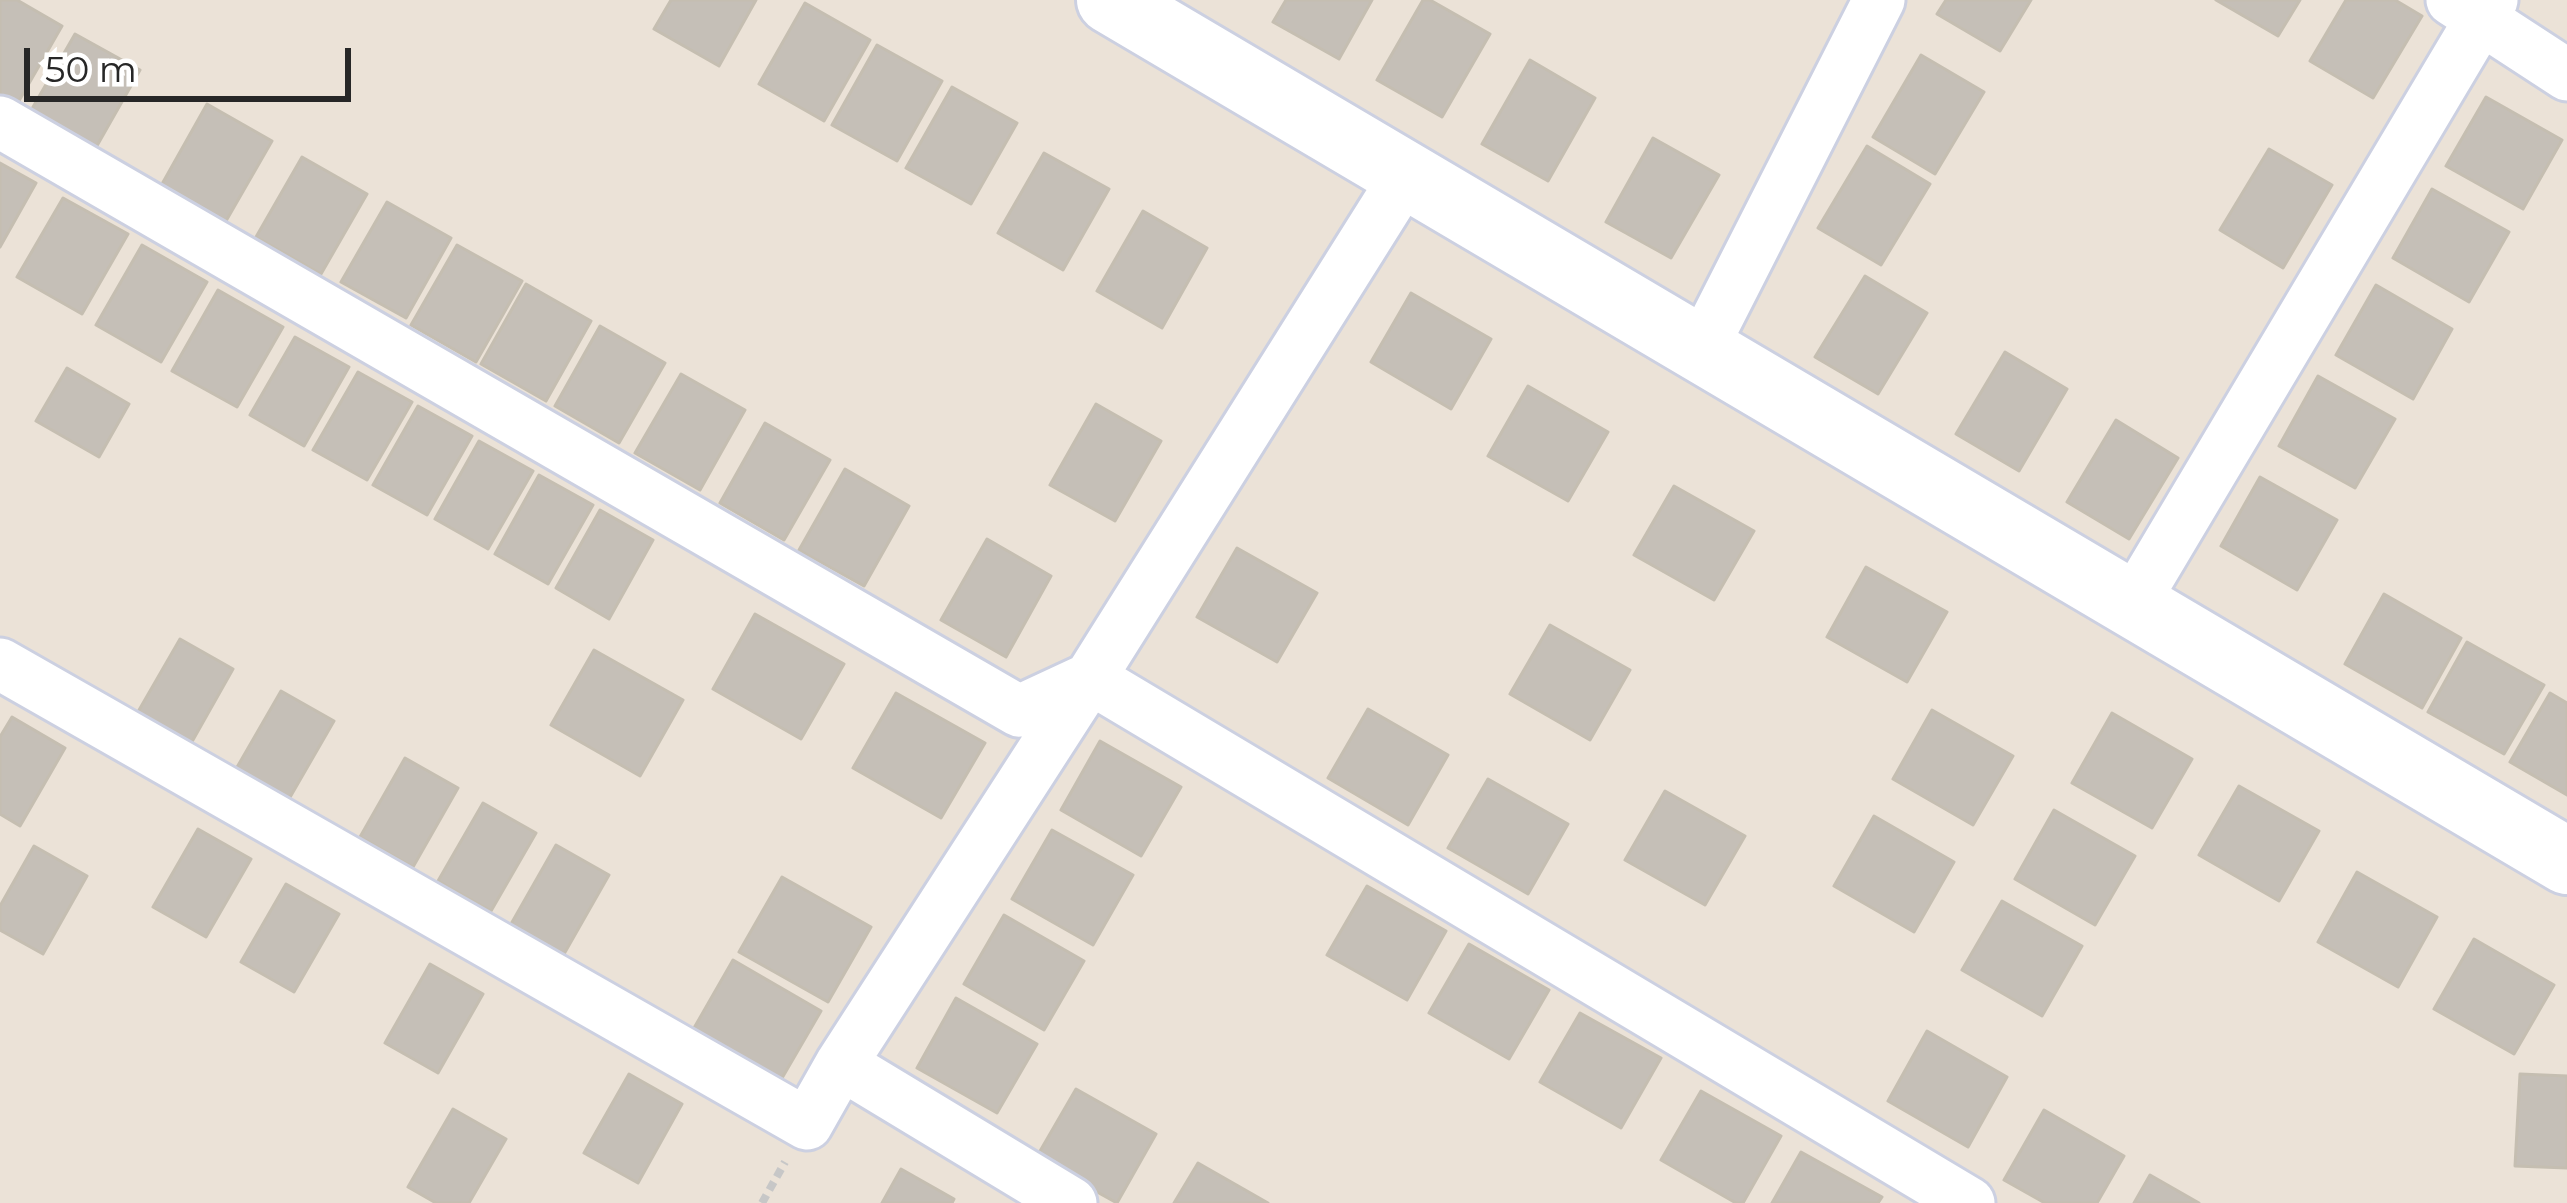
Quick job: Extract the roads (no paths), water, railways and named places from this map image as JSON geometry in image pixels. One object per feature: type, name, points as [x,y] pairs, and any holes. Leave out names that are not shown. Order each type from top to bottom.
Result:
[{"type":"main road","points":[[1110,0],[2567,861]]},
{"type":"street","points":[[1701,350],[1880,0]]},
{"type":"street","points":[[2132,605],[2475,6],[2567,75]]},
{"type":"street","points":[[0,122],[1019,711],[1090,678]]},
{"type":"street","points":[[0,664],[807,1124],[1406,175]]},
{"type":"street","points":[[1090,678],[1970,1203]]},
{"type":"street","points":[[841,1064],[1071,1203]]}]
